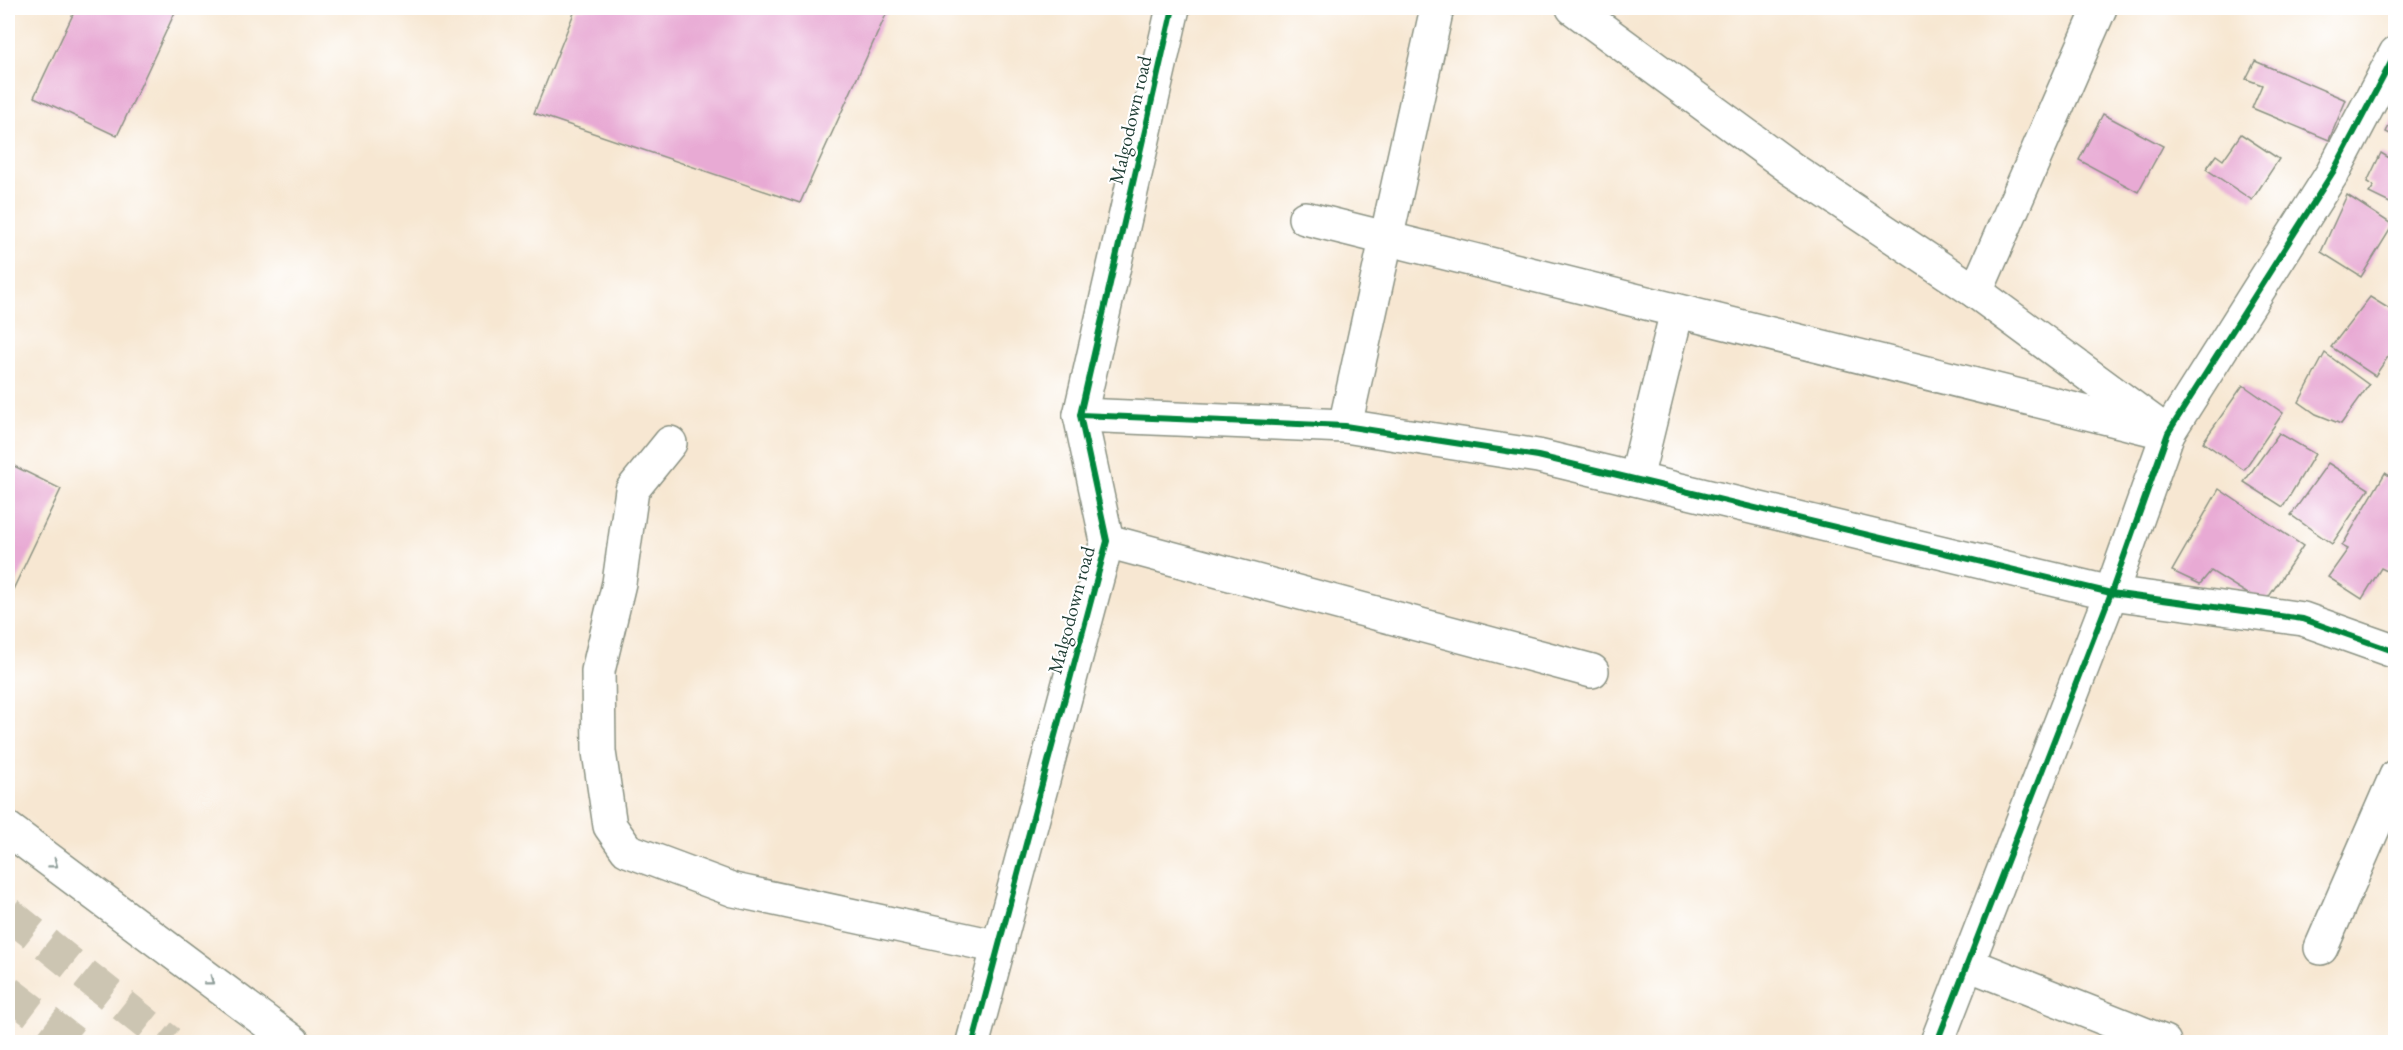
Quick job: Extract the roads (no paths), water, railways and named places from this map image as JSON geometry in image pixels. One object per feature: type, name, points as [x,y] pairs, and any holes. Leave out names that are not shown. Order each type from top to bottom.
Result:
[{"type":"street","name":"Malgodown road","points":[[974,1042],[1107,541],[1080,415],[1173,8]]},
{"type":"street","points":[[1345,426],[1437,8]]},
{"type":"street","points":[[1573,8],[1792,169],[1976,292],[2168,433]]},
{"type":"street","points":[[1976,292],[2100,8]]},
{"type":"street","points":[[1937,1042],[2111,593],[2168,433],[2333,172],[2396,53]]},
{"type":"street","points":[[1305,218],[2168,433]]},
{"type":"street","points":[[1635,479],[1677,311]]},
{"type":"street","points":[[1080,415],[1345,426],[1538,456],[2111,593],[2303,619],[2396,652]]},
{"type":"street","points":[[670,443],[632,490],[619,583],[598,671],[599,752],[610,826],[627,850],[734,890],[999,947]]},
{"type":"street","points":[[1107,541],[1592,671]]},
{"type":"street","points":[[2321,948],[2396,776]]},
{"type":"street","points":[[8,829],[293,1042]]},
{"type":"street","points":[[1968,964],[2164,1042]]},
{"type":"tunnel","points":[[8,913],[169,1042]]},
{"type":"tunnel","points":[[8,992],[73,1042]]}]
